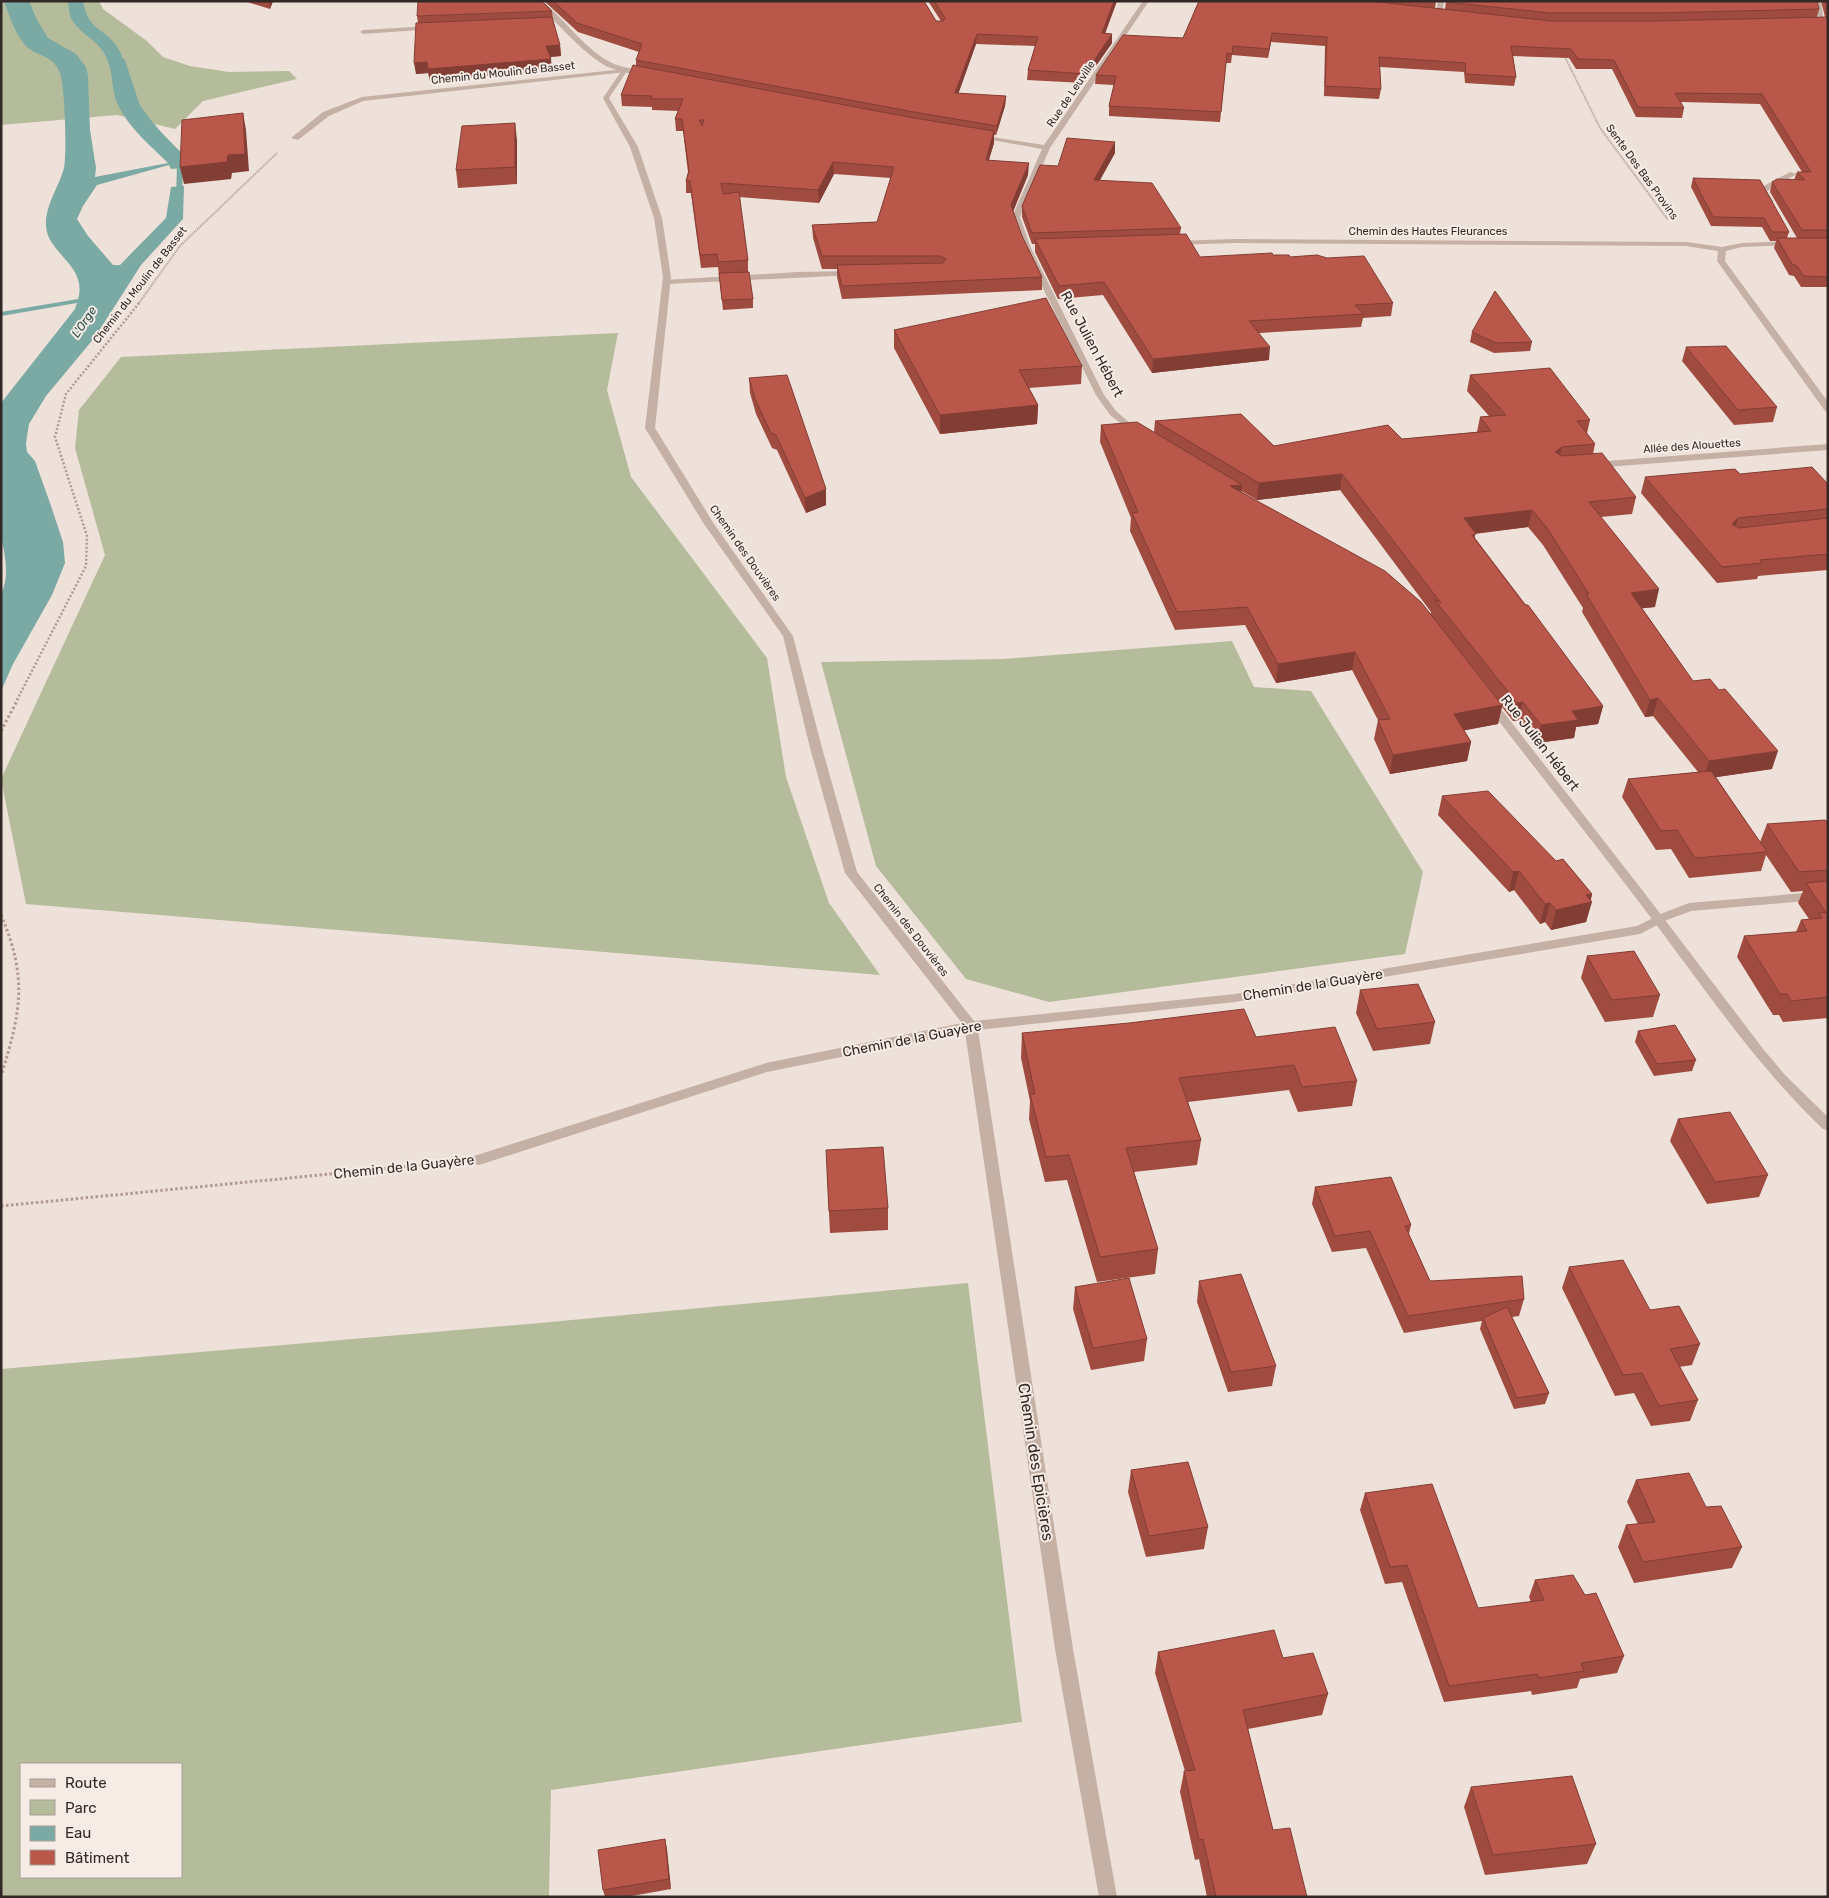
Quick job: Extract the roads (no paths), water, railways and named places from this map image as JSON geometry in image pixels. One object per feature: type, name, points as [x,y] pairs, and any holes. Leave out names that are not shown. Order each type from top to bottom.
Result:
[{"type":"street","points":[[538,1],[604,62],[624,71],[652,76]]},
{"type":"street","name":"Rue de Leuville","points":[[1046,148],[1146,1]]},
{"type":"street","points":[[1439,15],[1441,1]]},
{"type":"street","points":[[1814,22],[1825,22],[1818,1]]},
{"type":"street","points":[[1429,14],[1448,16]]},
{"type":"street","points":[[554,24],[564,24]]},
{"type":"street","points":[[364,32],[443,28]]},
{"type":"street","name":"Chemin du Moulin de Basset","points":[[295,138],[326,114],[362,99],[624,71]]},
{"type":"street","name":"Chemin des Douvières","points":[[624,71],[606,98],[634,146],[658,218],[666,282],[650,428],[709,524],[788,636],[816,748],[851,873],[970,1026]]},
{"type":"street","points":[[972,136],[1046,148]]},
{"type":"street","name":"Rue Julien Hébert","points":[[1046,148],[1016,216],[1100,395],[1113,413],[1134,432],[1148,441]]},
{"type":"street","points":[[1776,213],[1763,190],[1793,174]]},
{"type":"street","name":"Chemin des Hautes Fleurances","points":[[1165,244],[1234,241],[1686,244],[1722,249],[1742,245],[1796,241]]},
{"type":"street","points":[[1722,249],[1721,261],[1828,408]]},
{"type":"street","points":[[666,282],[796,274],[863,273]]},
{"type":"street","name":"Allée des Alouettes","points":[[1587,465],[1828,447]]},
{"type":"street","name":"Rue Julien Hébert","points":[[1483,694],[1659,919],[1721,1007],[1781,1080],[1828,1125]]},
{"type":"street","name":"Chemin de la Guayère","points":[[478,1160],[766,1068],[970,1026],[1245,996],[1640,930],[1659,919],[1689,907],[1828,896]]},
{"type":"street","name":"Chemin des Epicières","points":[[970,1026],[1064,1649],[1108,1897]]},
{"type":"water","name":"L'Orge","points":[[4,1],[29,1],[37,20],[48,38],[76,54],[86,67],[90,130],[96,168],[95,177],[168,163],[140,136],[122,113],[114,93],[110,67],[104,53],[97,44],[75,25],[70,15],[68,1],[83,1],[85,11],[93,24],[108,36],[118,48],[122,56],[127,81],[138,102],[159,130],[185,156],[184,168],[171,169],[169,165],[97,185],[77,219],[88,236],[113,265],[120,265],[166,218],[171,187],[184,186],[183,219],[141,265],[95,337],[46,396],[29,424],[26,443],[27,452],[35,461],[50,503],[63,542],[65,563],[52,595],[13,664],[1,691],[1,594],[6,573],[1,536],[1,403],[75,309],[77,303],[1,316],[1,312],[78,299],[80,287],[73,269],[48,236],[46,226],[48,211],[62,175],[65,160],[64,106],[60,73],[53,62],[29,49],[21,40],[10,19]]},
{"type":"waterway","points":[[117,55],[122,60],[140,111]]},
{"type":"waterway","points":[[177,156],[180,163],[179,201]]}]
